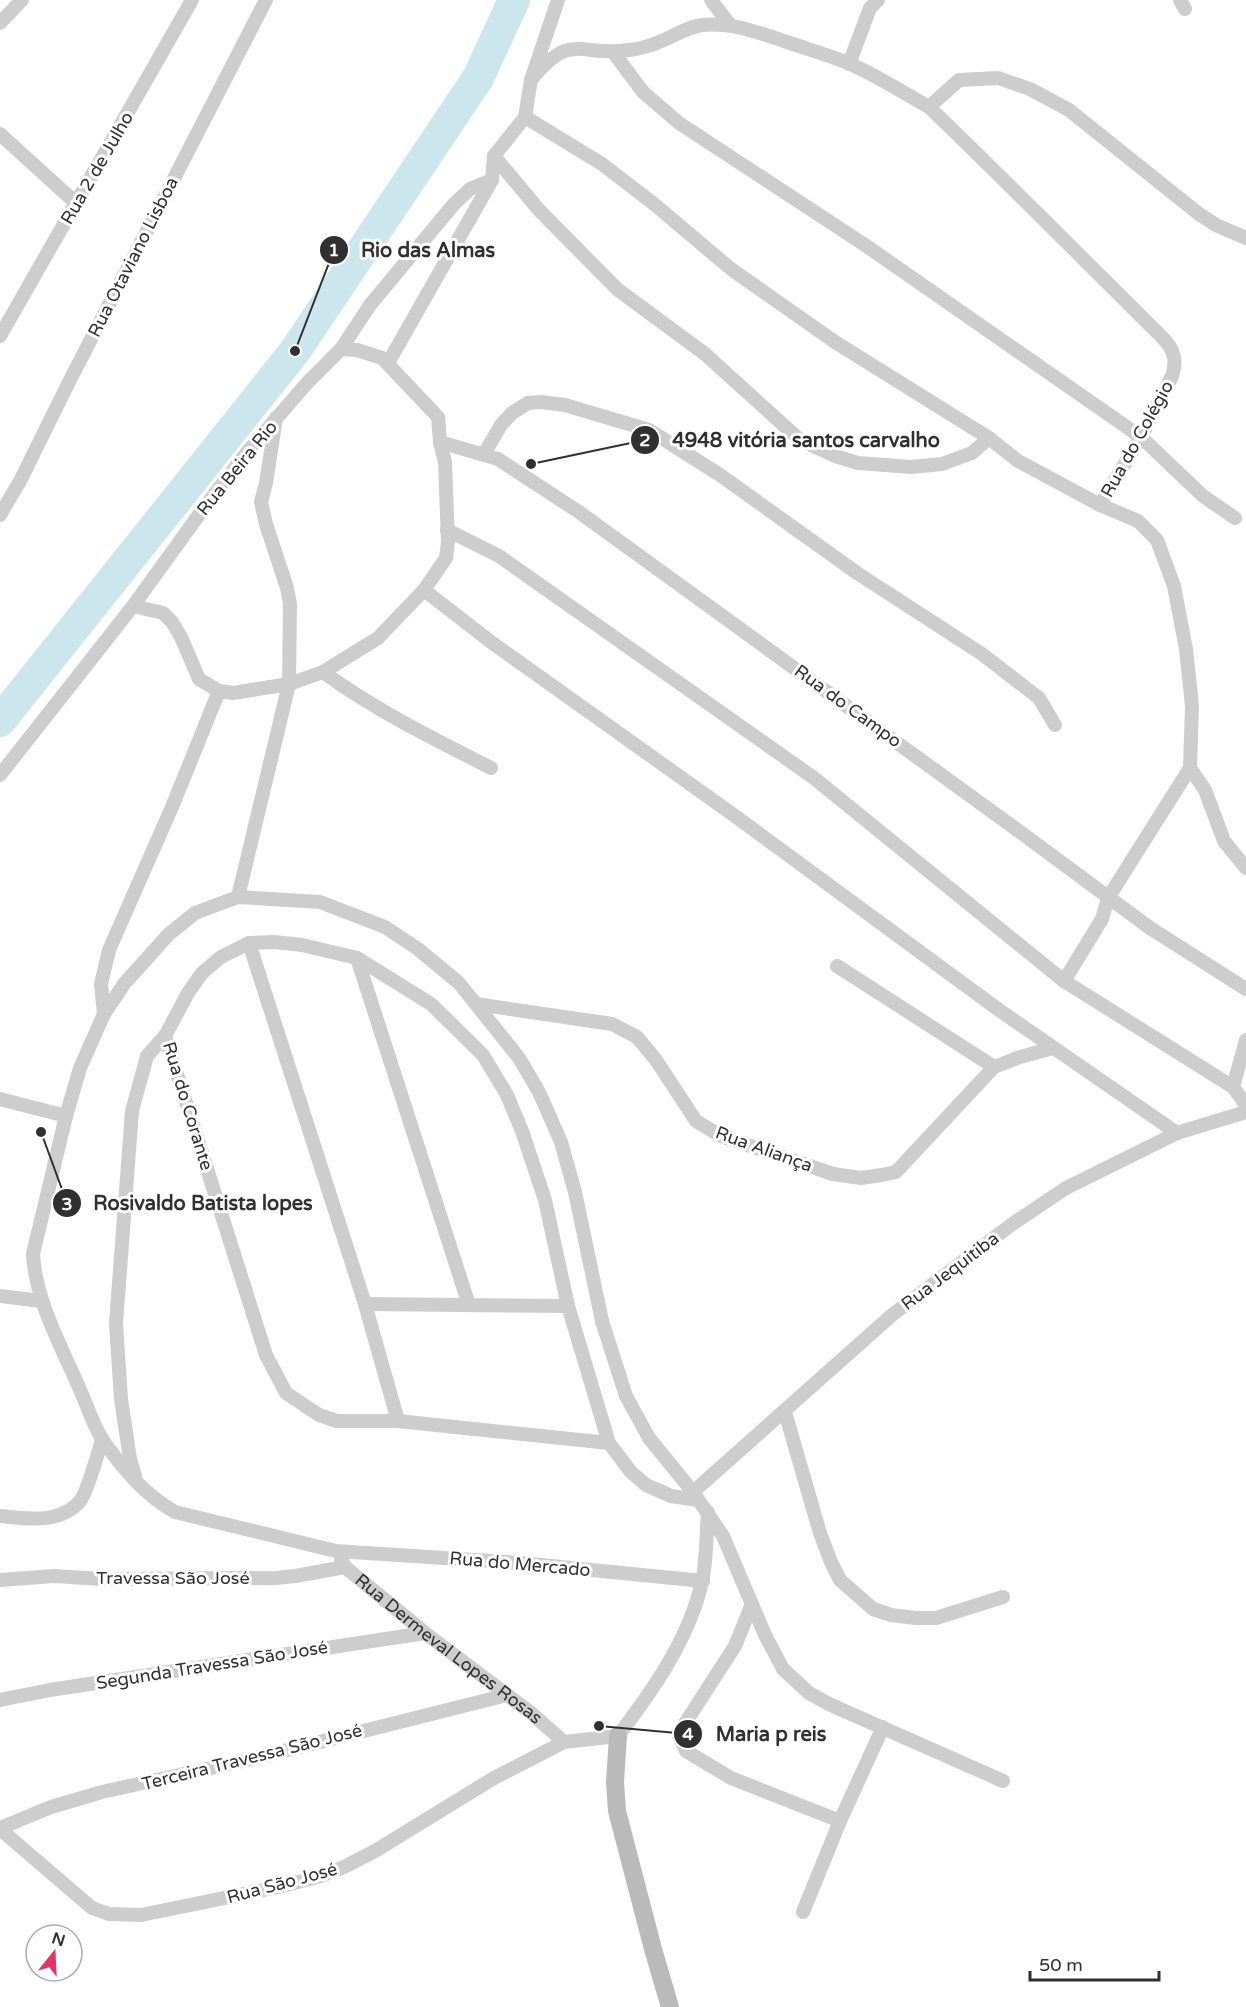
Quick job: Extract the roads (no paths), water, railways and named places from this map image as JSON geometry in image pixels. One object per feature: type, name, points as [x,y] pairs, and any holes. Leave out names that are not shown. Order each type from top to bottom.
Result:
[{"type":"street","points":[[0,23],[22,0]]},
{"type":"street","name":"Rua 2 de Julho","points":[[0,336],[5,317],[77,204],[192,0]]},
{"type":"street","name":"Rua Otaviano Lisboa","points":[[0,515],[20,481],[75,369],[266,0]]},
{"type":"street","points":[[388,363],[492,180],[494,156],[525,117],[531,80],[558,0]]},
{"type":"street","points":[[711,0],[730,25]]},
{"type":"street","points":[[849,64],[870,8],[878,0]]},
{"type":"street","name":"Rua do Colégio","points":[[531,80],[552,57],[566,49],[580,48],[613,52],[646,47],[688,28],[701,25],[730,25],[849,64],[929,107],[1020,194],[1076,253],[1169,344],[1174,356],[1175,367],[1141,438],[1100,505],[1138,521],[1157,540],[1165,559],[1174,586],[1186,649],[1192,706],[1190,768]]},
{"type":"street","points":[[613,52],[643,92],[679,123],[865,245],[1141,438],[1203,496],[1235,518]]},
{"type":"street","points":[[929,107],[959,80],[998,78],[1030,89],[1069,110],[1199,214],[1216,225],[1246,238]]},
{"type":"street","points":[[525,117],[602,164],[654,204],[731,269],[835,342],[989,438],[1018,461],[1100,505]]},
{"type":"street","points":[[0,134],[77,204]]},
{"type":"street","points":[[494,156],[539,210],[617,289],[705,354],[800,440],[835,456],[858,463],[911,466],[942,464],[972,453],[989,438]]},
{"type":"street","name":"Rua Beira Rio","points":[[0,776],[133,606],[206,505],[276,418],[308,381],[341,349],[370,305],[454,204],[470,189],[492,180]]},
{"type":"street","points":[[133,606],[163,613],[182,637],[199,680],[219,691],[233,693],[289,684],[323,672],[378,638],[424,590],[446,558],[445,462],[440,442],[438,417],[382,357],[341,349]]},
{"type":"street","points":[[484,454],[501,425],[512,413],[528,404],[541,402],[565,405],[649,430],[720,475],[857,573],[982,654],[1039,698],[1055,725]]},
{"type":"street","points":[[238,897],[289,684],[290,604],[261,502],[276,418]]},
{"type":"street","name":"Rua do Campo","points":[[440,442],[498,459],[579,512],[1158,934],[1246,989]]},
{"type":"street","points":[[447,530],[499,556],[814,778],[1064,981],[1233,1087],[1246,1105]]},
{"type":"street","points":[[424,590],[491,642],[735,816],[1053,1048],[1177,1133]]},
{"type":"street","points":[[323,672],[346,689],[404,723],[491,768]]},
{"type":"street","points":[[104,1014],[101,984],[109,950],[172,807],[219,691]]},
{"type":"street","points":[[1064,981],[1102,919],[1108,898],[1190,768],[1205,790],[1224,841],[1246,868]]},
{"type":"street","points":[[336,1551],[175,1512],[156,1501],[137,1484],[102,1440],[41,1301],[35,1276],[33,1254],[66,1116],[80,1068],[104,1014],[124,984],[168,935],[195,913],[238,897],[320,902],[385,927],[418,949],[459,983],[519,1058],[540,1092],[561,1142],[575,1192],[602,1321],[626,1396],[649,1438],[708,1512],[728,1545],[773,1652],[783,1669],[800,1686],[831,1705],[1003,1781]]},
{"type":"street","name":"Rua do Corante","points":[[274,942],[302,945],[357,958],[431,1004],[483,1055],[507,1095],[522,1131],[545,1200],[568,1306],[609,1443],[398,1421],[338,1421],[319,1415],[286,1394],[266,1355],[165,1036],[188,993],[202,973],[221,957],[249,943],[274,942]]},
{"type":"street","points":[[249,943],[365,1304],[398,1421]]},
{"type":"street","points":[[357,958],[469,1305]]},
{"type":"street","points":[[837,966],[994,1067]]},
{"type":"street","name":"Rua Aliança","points":[[476,1004],[612,1024],[637,1037],[656,1059],[696,1121],[703,1127],[721,1137],[846,1176],[861,1178],[896,1172],[994,1067],[1053,1048]]},
{"type":"street","points":[[137,1484],[130,1459],[121,1399],[116,1323],[120,1257],[132,1111],[147,1056],[165,1036]]},
{"type":"street","points":[[1233,1087],[1246,1040]]},
{"type":"street","points":[[0,1099],[66,1116]]},
{"type":"street","name":"Rua Jequitiba","points":[[695,1496],[892,1315],[1011,1225],[1066,1188],[1177,1133],[1246,1112]]},
{"type":"street","points":[[0,1296],[41,1301]]},
{"type":"street","points":[[365,1304],[568,1306]]},
{"type":"street","points":[[785,1412],[820,1533],[831,1562],[840,1580],[873,1609],[891,1616],[936,1617],[1003,1597]]},
{"type":"street","points":[[0,1516],[48,1518],[72,1508],[81,1500],[102,1440]]},
{"type":"street","points":[[609,1443],[631,1472],[646,1485],[671,1496],[695,1496]]},
{"type":"street","points":[[670,2007],[617,1811],[615,1782],[618,1736],[644,1702],[689,1623],[703,1581],[708,1512]]},
{"type":"street","name":"Rua Dermeval Lopes Rosas","points":[[336,1551],[345,1566],[424,1633],[548,1726],[564,1742]]},
{"type":"street","name":"Rua do Mercado","points":[[336,1551],[521,1563],[703,1581]]},
{"type":"street","name":"Travessa São José","points":[[0,1580],[54,1576],[101,1579],[276,1578],[345,1566]]},
{"type":"street","points":[[752,1604],[735,1646],[679,1736],[686,1750],[711,1768],[840,1821]]},
{"type":"street","name":"Segunda Travessa São José","points":[[0,1700],[50,1690],[424,1633]]},
{"type":"street","name":"Terceira Travessa São José","points":[[0,1828],[51,1807],[102,1792],[252,1759],[507,1695]]},
{"type":"street","points":[[804,1911],[840,1821],[883,1727]]},
{"type":"street","points":[[564,1742],[618,1736]]},
{"type":"street","name":"Rua São José","points":[[0,1828],[92,1908],[109,1914],[141,1915],[278,1887],[318,1877],[344,1867],[375,1851],[494,1778],[564,1742]]},
{"type":"waterway","points":[[0,721],[295,351],[478,78],[514,0]]},
{"type":"place","name":"Rio das Almas","points":[[295,351]]},
{"type":"place","name":"4948 vitória santos carvalho","points":[[531,464]]},
{"type":"place","name":"Rosivaldo Batista lopes","points":[[41,1132]]},
{"type":"place","name":"Maria p reis","points":[[599,1726]]}]
